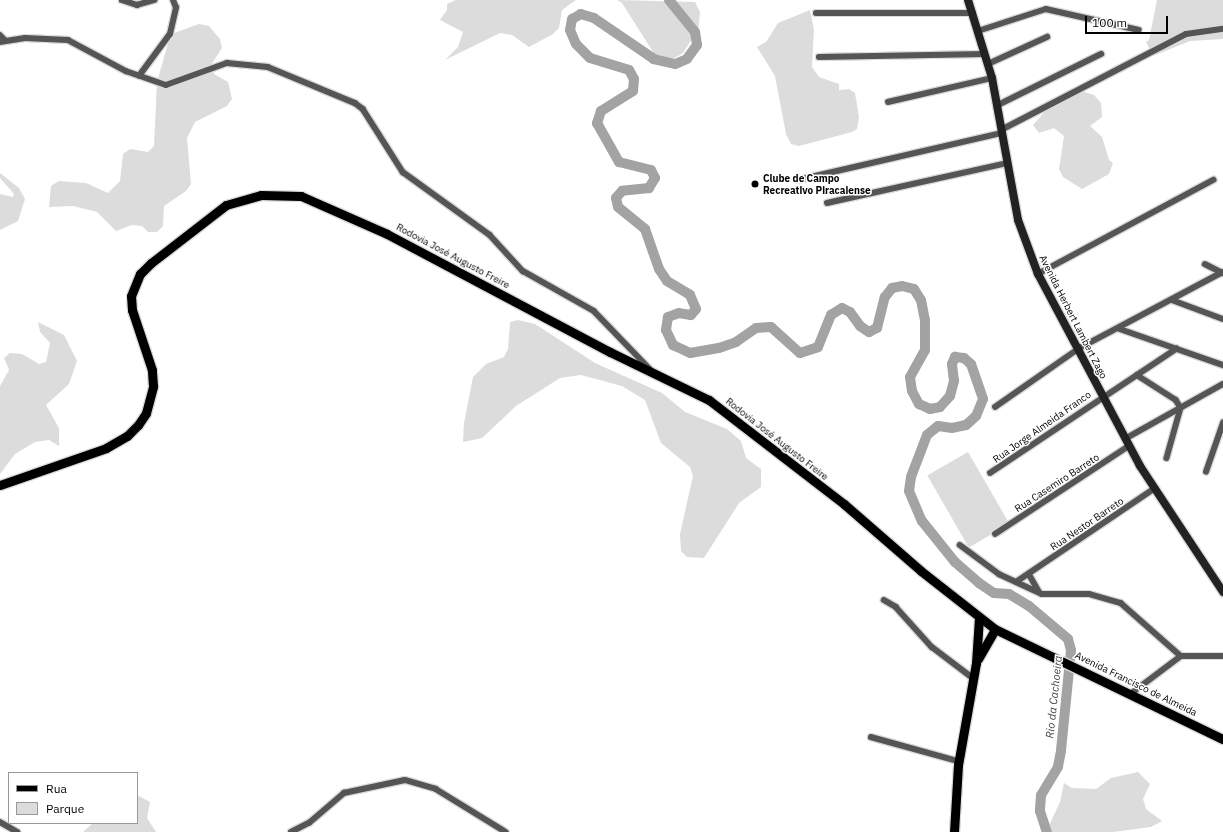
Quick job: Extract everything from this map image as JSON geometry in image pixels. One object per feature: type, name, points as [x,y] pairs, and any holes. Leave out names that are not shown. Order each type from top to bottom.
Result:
[{"type":"main road","name":"Rodovia José Augusto Freire","points":[[0,485],[106,448],[127,436],[138,425],[146,413],[153,386],[152,370],[132,310],[134,286],[151,263],[226,205],[261,195],[290,194],[316,200],[443,262],[656,376],[689,389],[739,420],[979,618],[995,629]]},
{"type":"main road","points":[[954,832],[958,761],[976,662],[979,618]]},
{"type":"main road","points":[[976,662],[995,629]]},
{"type":"main road","name":"Avenida Francisco de Almeida","points":[[995,629],[1132,693],[1223,739]]},
{"type":"street","points":[[122,0],[137,5],[154,0]]},
{"type":"street","points":[[139,76],[170,34],[176,8],[173,0]]},
{"type":"street","name":"Avenida Herbert Lambert Zago","points":[[968,0],[992,78],[1018,220],[1038,274],[1127,442],[1154,489],[1223,592]]},
{"type":"street","points":[[978,31],[1046,9],[1139,30]]},
{"type":"street","points":[[816,13],[973,13]]},
{"type":"street","points":[[798,180],[1001,131],[1186,34],[1223,30]]},
{"type":"street","points":[[0,35],[3,41],[68,40],[139,76],[166,85],[213,66],[240,63],[268,67],[296,76],[355,103],[363,109],[403,172],[490,235],[523,271],[594,311],[656,376]]},
{"type":"street","points":[[988,64],[1047,37]]},
{"type":"street","points":[[819,57],[985,54]]},
{"type":"street","points":[[998,105],[1101,54]]},
{"type":"street","points":[[888,102],[992,78]]},
{"type":"street","points":[[827,203],[1008,163]]},
{"type":"street","points":[[1038,274],[1213,180]]},
{"type":"street","points":[[1205,264],[1223,273]]},
{"type":"street","points":[[995,406],[1078,349],[1120,329],[1223,273]]},
{"type":"street","points":[[1172,300],[1223,318]]},
{"type":"street","points":[[1120,329],[1223,365]]},
{"type":"street","name":"Rua Jorge Almeida Franco","points":[[990,473],[1103,396],[1176,349]]},
{"type":"street","points":[[1137,375],[1176,400],[1181,408],[1167,458]]},
{"type":"street","name":"Rua Casemiro Barreto","points":[[995,534],[1127,442],[1223,384]]},
{"type":"street","points":[[1206,472],[1223,424]]},
{"type":"street","name":"Rua Nestor Barreto","points":[[1016,582],[1154,489]]},
{"type":"street","points":[[960,545],[999,574],[1039,591],[1053,596],[1089,594],[1121,603],[1181,656]]},
{"type":"street","points":[[1029,574],[1039,591]]},
{"type":"street","points":[[884,600],[896,607],[932,646],[973,678]]},
{"type":"street","points":[[1132,693],[1181,656],[1223,656]]},
{"type":"street","points":[[871,737],[958,761]]},
{"type":"street","points":[[291,832],[309,823],[344,793],[405,780],[436,789],[506,832]]},
{"type":"street","points":[[0,822],[17,832]]},
{"type":"green space","points":[[456,0],[576,0],[562,10],[559,28],[553,34],[529,47],[512,35],[500,33],[445,60],[458,47],[463,32],[440,20],[447,10],[447,4]]},
{"type":"green space","points":[[617,0],[695,2],[700,12],[698,35],[692,39],[683,53],[666,63],[655,55],[622,3]]},
{"type":"green space","points":[[1157,0],[1223,0],[1223,39],[1190,41],[1153,56],[1146,42],[1149,40]]},
{"type":"green space","points":[[810,10],[814,30],[812,67],[819,77],[839,84],[839,90],[849,89],[855,93],[859,117],[857,129],[852,132],[799,146],[791,144],[786,134],[775,76],[757,47],[766,42],[778,23]]},
{"type":"green space","points":[[199,24],[209,26],[220,39],[222,48],[211,65],[214,74],[228,82],[232,99],[227,106],[195,122],[187,138],[191,184],[186,191],[164,206],[163,226],[157,232],[148,232],[142,226],[132,225],[116,231],[97,212],[73,206],[49,207],[51,186],[59,181],[86,183],[108,193],[120,181],[123,154],[130,149],[148,152],[154,146],[157,82],[169,40],[174,33]]},
{"type":"green space","points":[[1081,91],[1094,95],[1101,103],[1102,117],[1090,126],[1102,137],[1109,160],[1113,163],[1109,174],[1082,189],[1063,177],[1059,169],[1064,136],[1054,128],[1039,133],[1033,125],[1048,108]]},
{"type":"green space","points":[[0,173],[19,188],[25,199],[18,221],[0,230],[0,194],[13,197],[14,194],[0,178]]},
{"type":"green space","points":[[518,320],[535,324],[595,363],[662,393],[685,412],[727,429],[741,441],[746,458],[761,469],[761,487],[739,503],[704,558],[687,557],[681,551],[680,534],[693,476],[690,467],[661,443],[645,400],[622,386],[581,375],[560,378],[516,406],[482,438],[463,442],[464,423],[473,377],[486,364],[504,357],[508,349],[510,322]]},
{"type":"green space","points":[[38,322],[64,335],[77,361],[69,384],[46,405],[59,428],[59,446],[49,440],[35,442],[15,454],[0,474],[0,386],[9,370],[4,358],[10,353],[22,354],[39,364],[46,362],[50,343],[40,332]]},
{"type":"green space","points":[[968,452],[1010,524],[969,547],[927,476]]},
{"type":"green space","points":[[1138,772],[1150,784],[1143,799],[1146,809],[1162,821],[1151,827],[1113,832],[1046,832],[1060,802],[1064,783],[1072,788],[1096,789],[1111,778]]},
{"type":"green space","points":[[138,796],[150,802],[147,818],[156,832],[83,832],[92,824],[138,824]]},
{"type":"waterway","name":"Rio da Cachoeira","points":[[669,0],[695,32],[697,45],[687,59],[675,64],[654,59],[594,18],[581,14],[572,19],[570,30],[576,44],[590,58],[629,70],[634,79],[633,91],[601,111],[597,123],[619,162],[651,170],[655,178],[649,188],[622,191],[616,198],[618,207],[645,229],[659,269],[667,281],[690,295],[696,309],[691,315],[679,313],[668,317],[666,330],[673,345],[690,353],[719,348],[736,342],[756,328],[771,327],[800,353],[818,347],[831,315],[842,308],[850,312],[860,326],[869,332],[877,328],[885,297],[892,288],[902,286],[914,289],[921,300],[925,320],[925,350],[910,377],[912,391],[919,404],[930,409],[940,407],[950,396],[954,381],[952,364],[955,357],[964,358],[971,364],[983,399],[976,416],[966,425],[952,428],[938,426],[927,435],[911,477],[909,491],[922,521],[955,562],[979,583],[994,593],[1009,594],[1029,606],[1068,639],[1071,650],[1061,751],[1058,767],[1041,795],[1040,811],[1047,832]]},
{"type":"place","name":"Clube de Campo Recreativo Piracaiense","points":[[755,184]]}]
